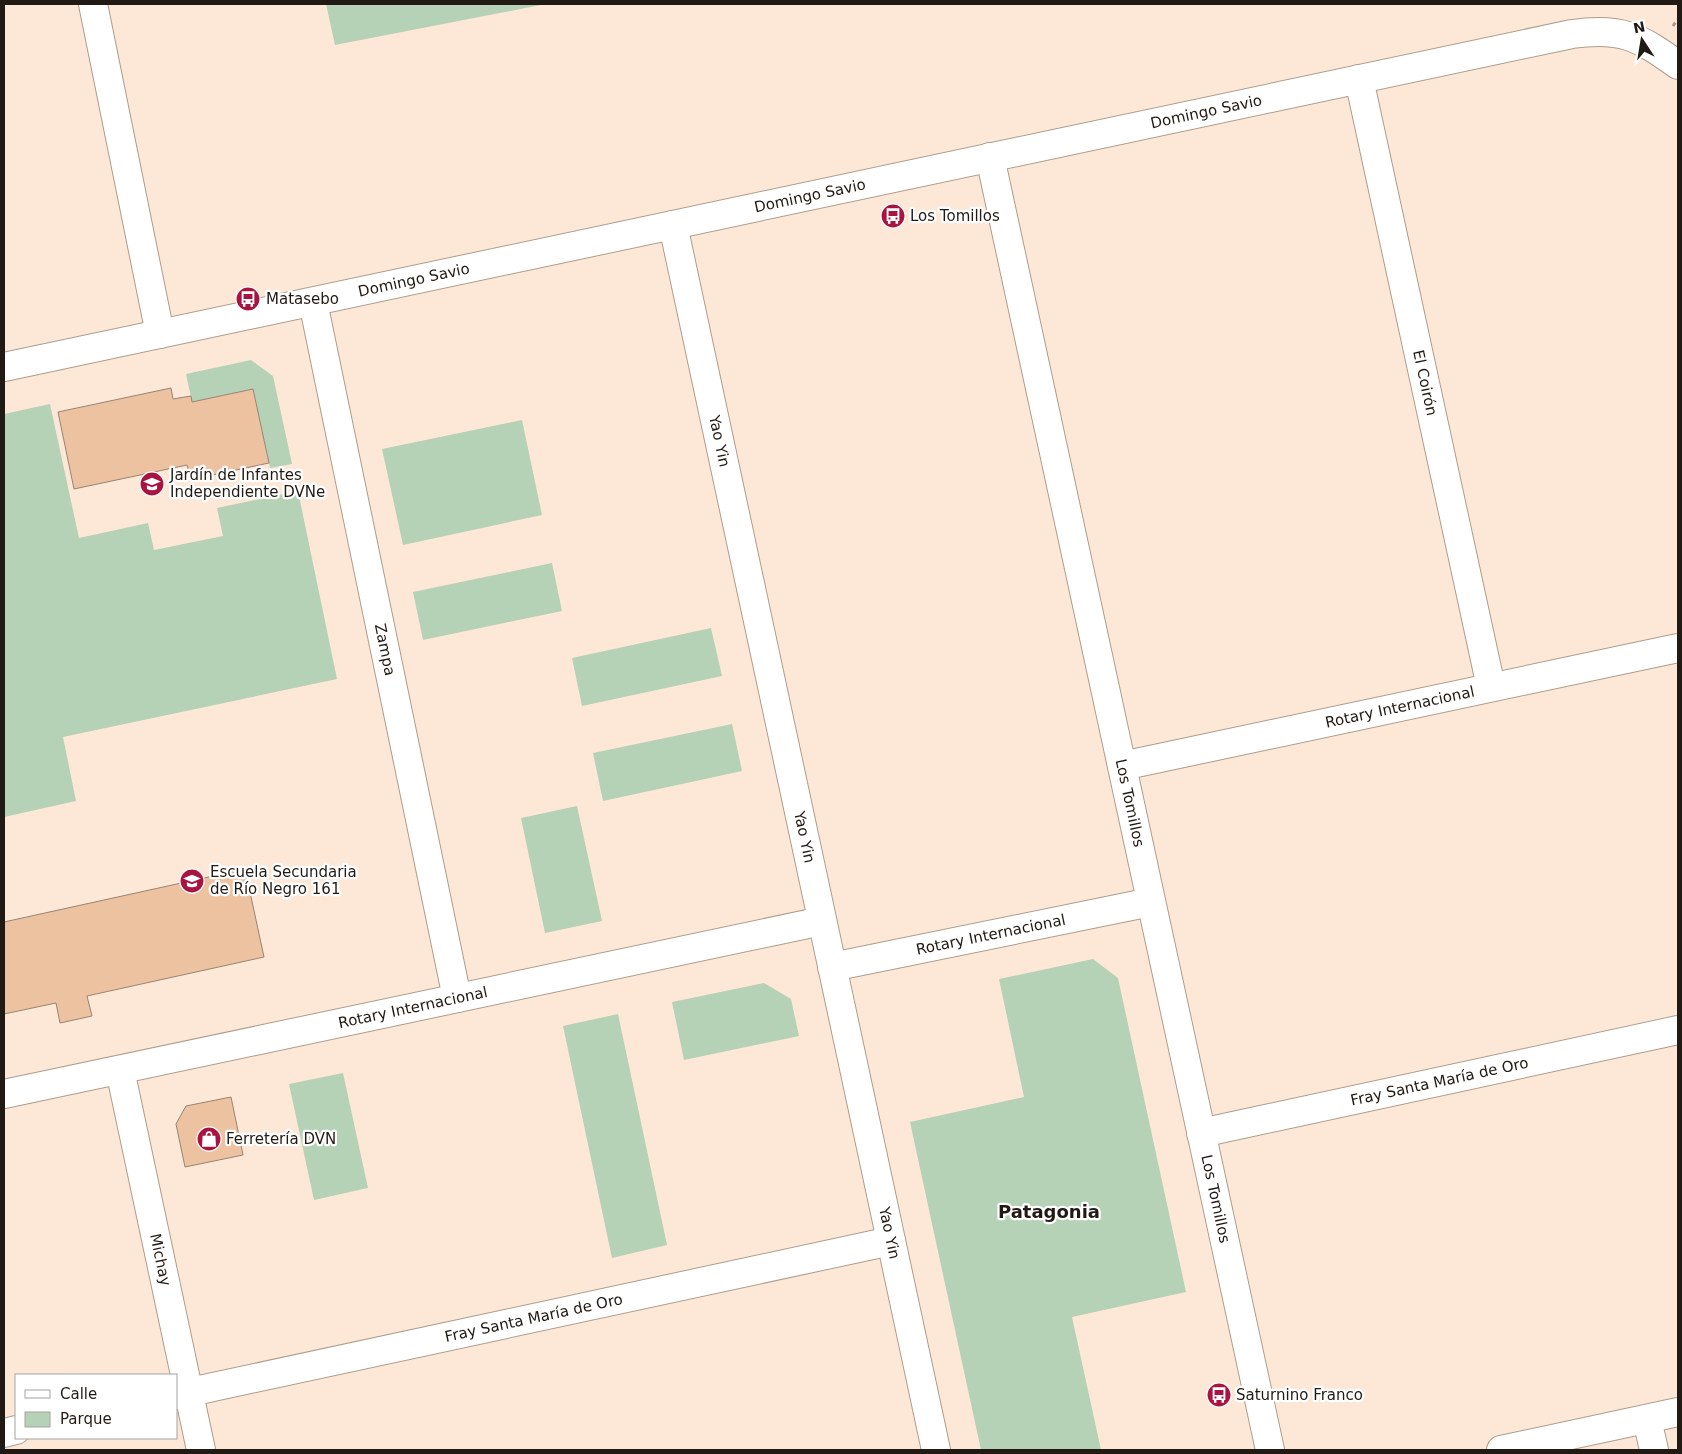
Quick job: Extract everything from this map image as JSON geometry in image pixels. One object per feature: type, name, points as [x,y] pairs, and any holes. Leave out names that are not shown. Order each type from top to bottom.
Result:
[{"type":"street","points":[[93,4],[160,334]]},
{"type":"street","name":"Domingo Savio","points":[[4,367],[1572,34],[1602,31],[1616,32],[1649,45],[1678,65]]},
{"type":"street","name":"El Coirón","points":[[1359,79],[1491,687]]},
{"type":"street","name":"Los Tomillos","points":[[990,157],[1270,1450]]},
{"type":"street","name":"Yao Yin","points":[[673,225],[936,1450]]},
{"type":"street","name":"Zampa","points":[[313,302],[457,998]]},
{"type":"street","name":"Rotary Internacional","points":[[1122,766],[1678,648]]},
{"type":"street","name":"Rotary Internacional","points":[[832,967],[1151,902]]},
{"type":"street","name":"Rotary Internacional","points":[[4,1094],[822,921]]},
{"type":"street","name":"Fray Santa María de Oro","points":[[1201,1133],[1678,1030]]},
{"type":"street","name":"Michay","points":[[120,1070],[182,1394],[201,1450]]},
{"type":"street","name":"Fray Santa María de Oro","points":[[182,1394],[891,1241]]},
{"type":"street","points":[[1501,1450],[1678,1412]]},
{"type":"street","points":[[1647,1418],[1654,1450]]},
{"type":"green space","points":[[326,4],[546,4],[335,45]]},
{"type":"green space","points":[[251,360],[273,376],[292,464],[270,468],[253,389],[192,402],[186,374]]},
{"type":"green space","points":[[50,404],[79,538],[148,523],[154,550],[223,536],[217,508],[298,491],[337,679],[63,737],[76,801],[4,817],[4,414]]},
{"type":"green space","points":[[522,420],[542,515],[403,545],[382,449]]},
{"type":"green space","points":[[552,563],[562,611],[423,640],[413,592]]},
{"type":"green space","points":[[711,628],[722,676],[582,706],[572,658]]},
{"type":"green space","points":[[732,724],[742,771],[603,801],[593,753]]},
{"type":"green space","points":[[577,806],[602,921],[545,933],[521,818]]},
{"type":"green space","points":[[1093,959],[1118,978],[1186,1292],[1072,1317],[1101,1450],[981,1450],[910,1122],[1024,1097],[999,979]]},
{"type":"green space","points":[[764,983],[791,999],[799,1036],[684,1060],[672,1002]]},
{"type":"green space","points":[[618,1014],[667,1245],[612,1258],[563,1026]]},
{"type":"green space","points":[[343,1073],[368,1188],[314,1200],[289,1084]]},
{"type":"building","points":[[171,388],[173,399],[191,396],[192,402],[253,389],[269,463],[208,476],[206,469],[189,472],[187,465],[74,489],[58,412]]},
{"type":"building","points":[[245,869],[264,957],[87,996],[92,1016],[60,1023],[56,1003],[4,1014],[4,922]]},
{"type":"building","name":"Ferretería DVN","points":[[231,1097],[243,1155],[185,1167],[176,1124],[186,1106]]},
{"type":"place","name":"Los Tomillos","points":[[893,216]]},
{"type":"place","name":"Matasebo","points":[[248,299]]},
{"type":"place","name":"Jardín de Infantes Independiente DVNe","points":[[152,484]]},
{"type":"place","name":"Escuela Secundaria de Río Negro 161","points":[[192,881]]},
{"type":"place","name":"Ferretería DVN","points":[[209,1139]]},
{"type":"place","name":"Saturnino Franco","points":[[1219,1395]]},
{"type":"district","name":"Patagonia","points":[[1049,1211]]}]
